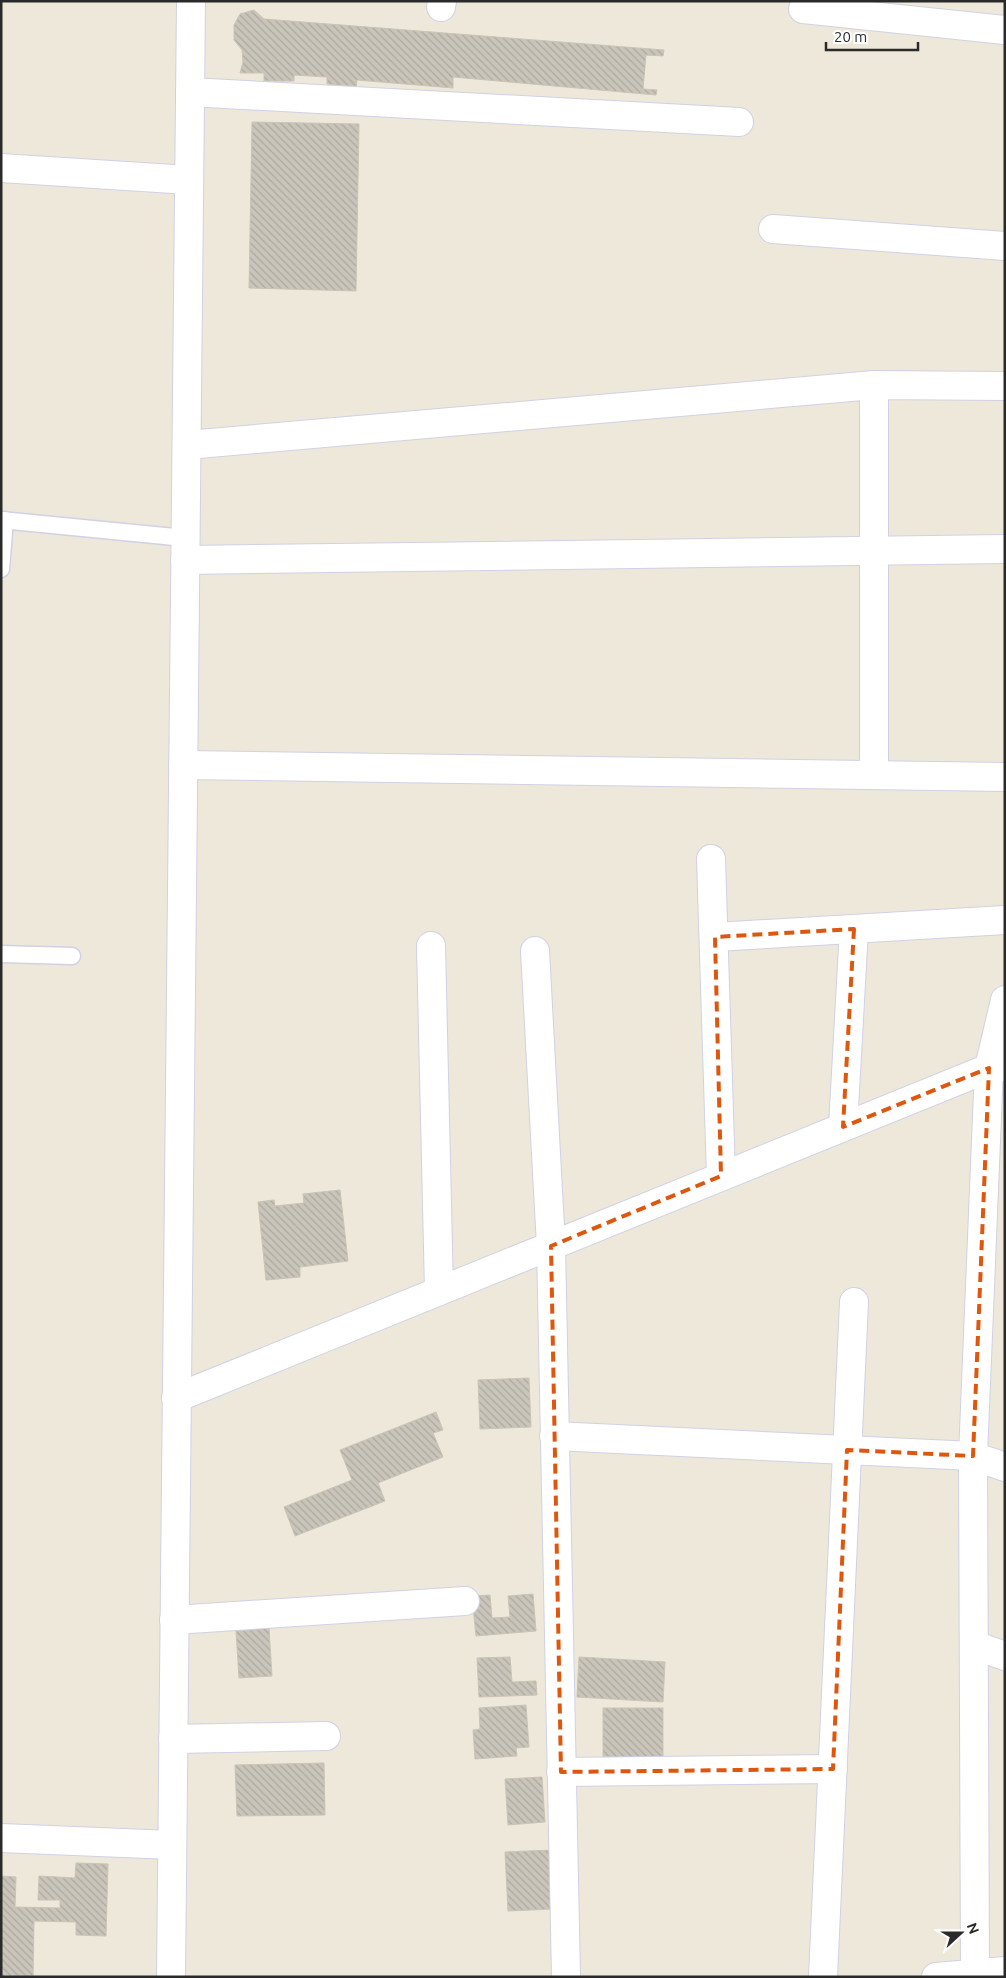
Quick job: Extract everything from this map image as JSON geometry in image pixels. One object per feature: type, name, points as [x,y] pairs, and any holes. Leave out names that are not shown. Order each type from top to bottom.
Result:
[{"type":"street","points":[[170,1977],[191,1]]},
{"type":"street","points":[[803,10],[1005,30]]},
{"type":"street","points":[[190,92],[739,122]]},
{"type":"street","points":[[1,168],[189,180]]},
{"type":"street","points":[[773,229],[1005,246]]},
{"type":"street","points":[[186,445],[874,385],[1005,386]]},
{"type":"street","points":[[874,385],[874,775]]},
{"type":"street","points":[[185,549],[1005,549]]},
{"type":"street","points":[[183,765],[1005,777]]},
{"type":"street","points":[[711,859],[715,937],[721,1176]]},
{"type":"street","points":[[715,937],[1005,920]]},
{"type":"street","points":[[843,1127],[854,929]]},
{"type":"street","points":[[430,946],[439,1291]]},
{"type":"street","points":[[535,951],[551,1246],[566,1977]]},
{"type":"street","points":[[975,1974],[973,1456],[993,1236],[997,1067],[1005,1000]]},
{"type":"street","points":[[176,1398],[721,1176],[997,1067]]},
{"type":"street","points":[[824,1977],[854,1302]]},
{"type":"street","points":[[554,1436],[973,1456],[1005,1467]]},
{"type":"street","points":[[174,1620],[465,1601]]},
{"type":"street","points":[[974,1645],[1005,1656]]},
{"type":"street","points":[[173,1739],[326,1736]]},
{"type":"street","points":[[561,1772],[833,1769]]},
{"type":"street","points":[[1,1838],[172,1845]]},
{"type":"street","points":[[936,1977],[1005,1971]]},
{"type":"lane","points":[[1,569],[3,520],[185,549]]},
{"type":"lane","points":[[1,954],[72,956]]},
{"type":"highlighted area","points":[[854,929],[843,1127],[989,1068],[973,1456],[847,1450],[833,1769],[561,1772],[551,1246],[721,1176],[715,937]]},
{"type":"building","points":[[254,10],[264,19],[664,50],[663,56],[646,55],[643,89],[657,90],[656,95],[453,77],[453,88],[357,80],[356,87],[327,84],[327,77],[294,75],[294,81],[264,81],[264,73],[240,73],[243,62],[242,50],[234,40],[234,25],[240,14]]},
{"type":"building","points":[[252,122],[359,124],[356,291],[249,288]]},
{"type":"building","points":[[340,1190],[348,1261],[300,1267],[300,1277],[266,1280],[258,1202],[274,1200],[275,1206],[304,1203],[303,1194]]},
{"type":"building","points":[[529,1378],[531,1427],[480,1429],[478,1380]]},
{"type":"building","points":[[436,1412],[443,1430],[433,1433],[443,1457],[378,1483],[385,1501],[295,1536],[284,1507],[352,1480],[340,1450]]},
{"type":"building","points":[[533,1594],[536,1631],[476,1636],[472,1596],[490,1595],[492,1618],[510,1617],[508,1596]]},
{"type":"building","points":[[269,1628],[272,1676],[239,1678],[236,1631]]},
{"type":"building","points":[[510,1657],[512,1682],[536,1681],[537,1695],[479,1697],[477,1658]]},
{"type":"building","points":[[579,1657],[665,1662],[663,1702],[577,1697]]},
{"type":"building","points":[[526,1705],[529,1747],[516,1748],[517,1756],[475,1759],[473,1730],[480,1729],[479,1708]]},
{"type":"building","points":[[603,1708],[663,1708],[663,1759],[603,1759]]},
{"type":"building","points":[[324,1763],[325,1815],[237,1816],[235,1765]]},
{"type":"building","points":[[542,1777],[545,1822],[508,1825],[505,1779]]},
{"type":"building","points":[[552,1850],[554,1909],[508,1911],[505,1852]]},
{"type":"building","points":[[76,1863],[108,1864],[106,1936],[76,1935],[76,1922],[34,1921],[33,1977],[1,1977],[1,1876],[16,1877],[15,1907],[60,1908],[60,1900],[38,1900],[39,1876],[75,1878]]}]
